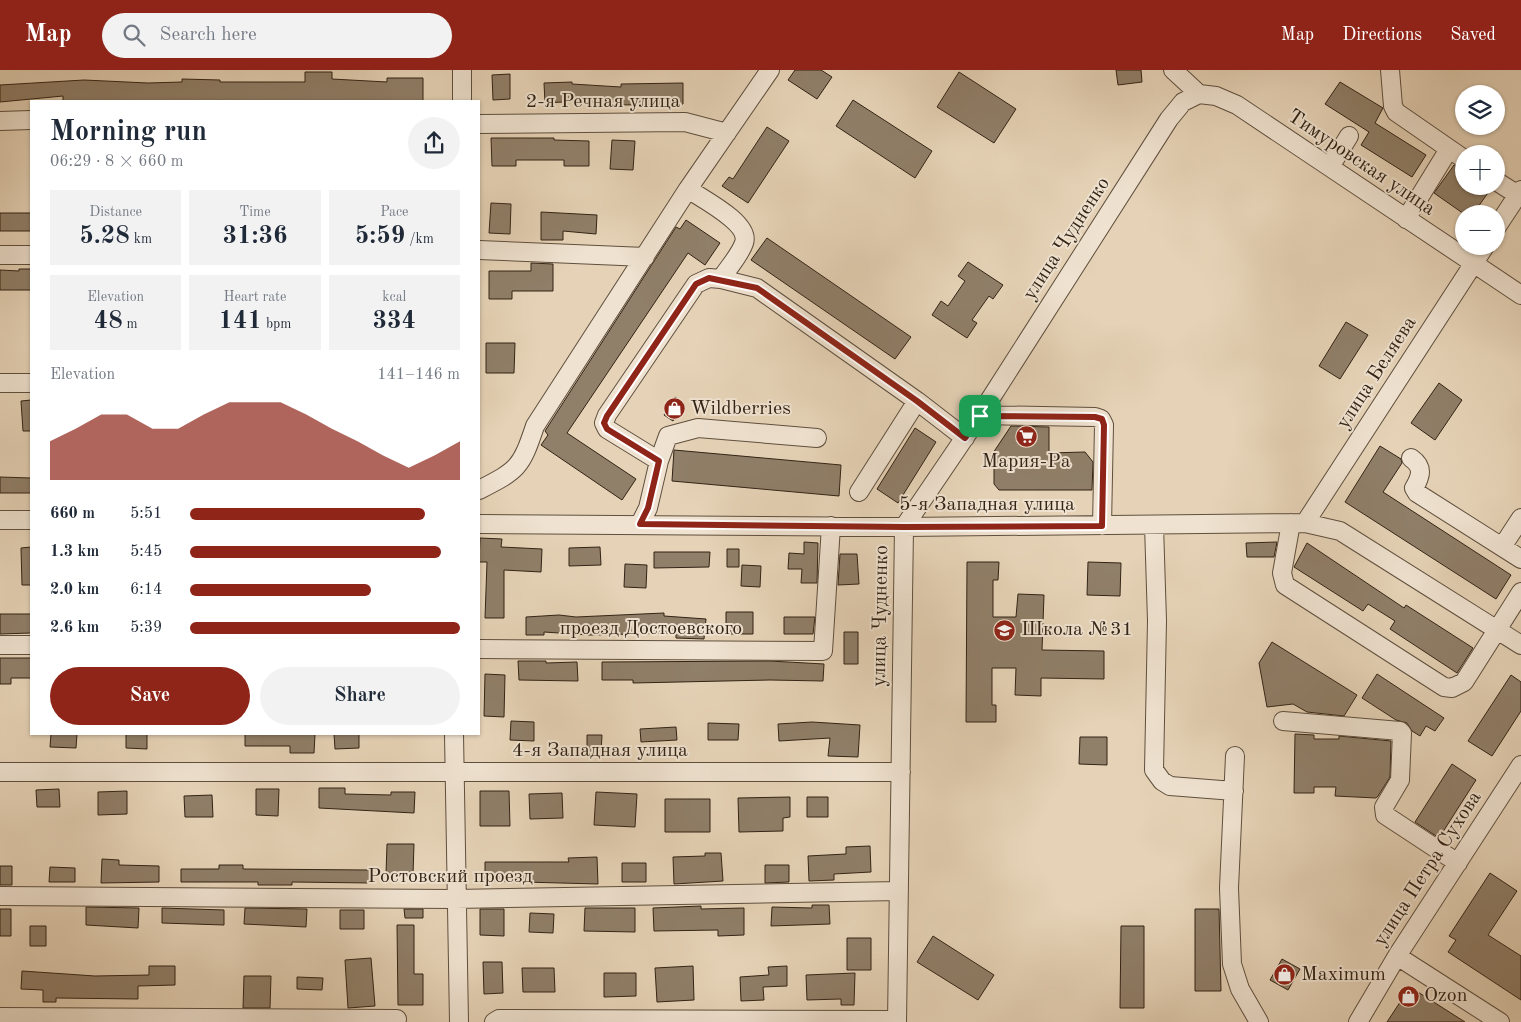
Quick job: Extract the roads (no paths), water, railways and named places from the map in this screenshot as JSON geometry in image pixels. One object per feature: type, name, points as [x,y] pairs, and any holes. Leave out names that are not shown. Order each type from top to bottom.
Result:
[{"type":"street","points":[[462,70],[462,100]]},
{"type":"street","points":[[480,489],[505,476],[521,464],[535,426],[688,189],[770,70]]},
{"type":"street","points":[[1173,70],[1199,94]]},
{"type":"street","points":[[1390,70],[1393,106],[1396,112],[1455,153]]},
{"type":"street","name":"Тимуровская улица","points":[[1199,94],[1216,96],[1237,105],[1473,264],[1521,294]]},
{"type":"street","name":"улица Чудненко","points":[[897,1021],[904,527],[980,416],[1169,119],[1183,102],[1199,94]]},
{"type":"street","points":[[0,121],[30,120]]},
{"type":"street","name":"2-я Речная улица","points":[[480,124],[685,122],[727,133]]},
{"type":"street","points":[[1330,167],[1349,136]]},
{"type":"street","points":[[1406,219],[1455,155]]},
{"type":"street","points":[[1505,185],[1519,192],[1505,214]]},
{"type":"street","points":[[688,189],[740,224],[744,233],[745,242],[721,279]]},
{"type":"street","points":[[480,250],[645,257]]},
{"type":"street","points":[[0,255],[30,255]]},
{"type":"street","name":"улица Беляева","points":[[1298,523],[1479,255]]},
{"type":"street","points":[[659,461],[607,429],[604,423],[696,284],[709,278],[757,288],[917,401],[965,438]]},
{"type":"street","points":[[0,383],[30,383]]},
{"type":"street","points":[[859,492],[917,401]]},
{"type":"street","points":[[980,416],[1095,417],[1102,419],[1104,425],[1102,526]]},
{"type":"street","points":[[640,524],[648,508],[659,461],[668,436],[698,428],[817,438]]},
{"type":"street","points":[[1411,458],[1418,463],[1421,470],[1421,477],[1414,488],[1417,493],[1521,559]]},
{"type":"street","points":[[1502,547],[1521,518]]},
{"type":"street","points":[[0,520],[30,520]]},
{"type":"street","points":[[1298,523],[1282,573],[1285,585],[1444,687],[1452,688],[1464,682],[1521,592]]},
{"type":"street","name":"5-я Западная улица","points":[[480,524],[904,527],[1298,523],[1340,531],[1521,645]]},
{"type":"street","points":[[1154,525],[1157,621],[1154,770],[1162,781],[1170,786],[1234,791]]},
{"type":"street","name":"проезд Достоевского","points":[[480,649],[823,651],[831,526]]},
{"type":"street","points":[[0,645],[30,646]]},
{"type":"street","points":[[1284,721],[1400,731],[1402,733],[1400,780],[1384,807],[1385,816],[1458,863]]},
{"type":"street","points":[[454,735],[455,899],[459,1022]]},
{"type":"street","points":[[1235,756],[1229,888],[1232,964],[1240,989],[1259,1022]]},
{"type":"street","name":"улица Петра Сухова","points":[[1358,1022],[1397,956],[1521,765]]},
{"type":"street","name":"4-я Западная улица","points":[[0,772],[900,772]]},
{"type":"street","name":"Ростовский проезд","points":[[0,896],[455,899],[899,891]]},
{"type":"street","points":[[1397,956],[1500,1022]]},
{"type":"street","points":[[0,1017],[162,1020],[397,1019]]},
{"type":"street","points":[[494,1022],[499,1019],[897,1021]]},
{"type":"place","name":"Wildberries","points":[[674,409]]},
{"type":"place","name":"Мария-Ра","points":[[1026,436]]},
{"type":"place","name":"Школа №31","points":[[1005,630]]},
{"type":"place","name":"Maximum","points":[[1285,975]]},
{"type":"place","name":"Ozon","points":[[1408,996]]}]
